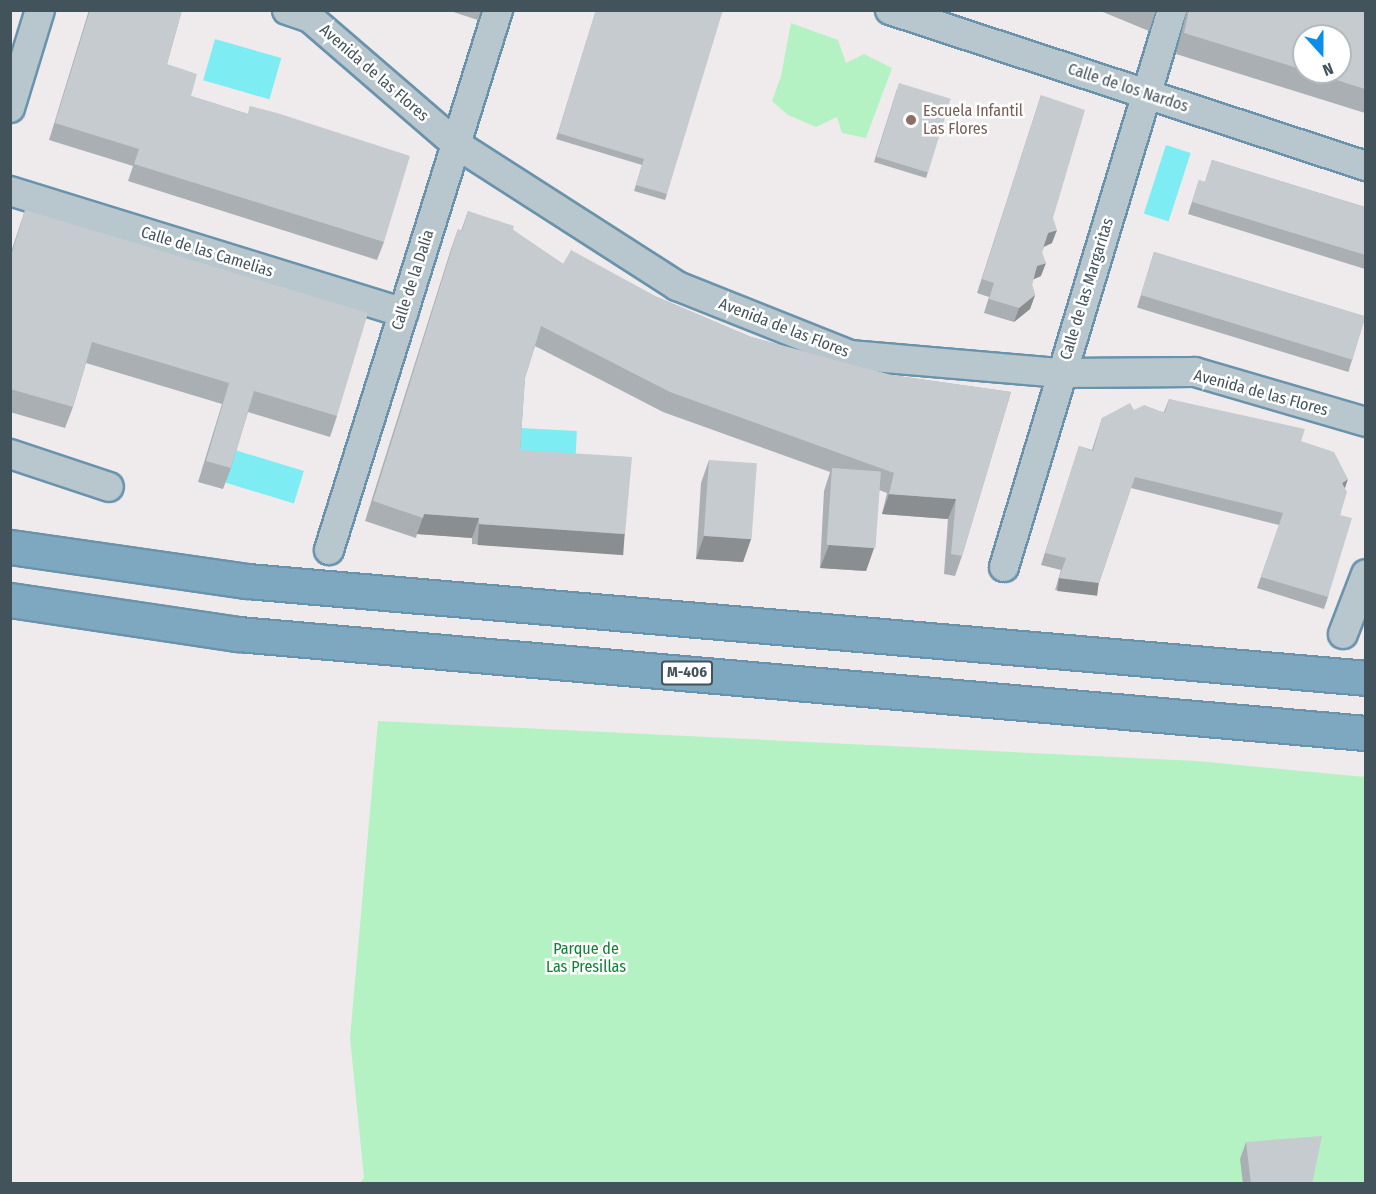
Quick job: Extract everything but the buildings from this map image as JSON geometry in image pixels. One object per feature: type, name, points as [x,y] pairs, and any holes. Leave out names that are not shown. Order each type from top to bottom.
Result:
[{"type":"highway","points":[[10,547],[247,581],[1365,678]]},
{"type":"highway","name":"M-406","points":[[10,600],[238,634],[1365,733]]},
{"type":"street","points":[[10,108],[40,10]]},
{"type":"street","name":"Avenida de las Flores","points":[[287,10],[310,18],[456,144],[677,285],[850,355],[1061,373],[1195,372],[1365,422]]},
{"type":"street","name":"Calle de la Dalia","points":[[329,550],[498,10]]},
{"type":"street","name":"Calle de los Nardos","points":[[890,10],[1365,166]]},
{"type":"street","name":"Calle de las Margaritas","points":[[1004,567],[1172,10]]},
{"type":"street","name":"Calle de las Camelias","points":[[10,191],[403,313]]},
{"type":"street","points":[[10,454],[109,487]]},
{"type":"street","points":[[1343,634],[1365,574]]},
{"type":"green space","points":[[791,23],[838,40],[846,63],[864,54],[892,68],[866,138],[842,133],[837,117],[816,127],[788,115],[772,101],[781,76]]},
{"type":"green space","name":"Parque de Las Presillas","points":[[378,721],[1197,761],[1365,777],[1365,1183],[359,1184],[364,1178],[350,1038]]},
{"type":"water","points":[[215,39],[281,58],[269,99],[203,80]]},
{"type":"water","points":[[1166,145],[1191,153],[1168,222],[1144,213]]},
{"type":"water","points":[[520,428],[577,431],[576,457],[519,454]]},
{"type":"water","points":[[235,450],[304,471],[294,504],[225,483]]},
{"type":"place","name":"Escuela Infantil Las Flores","points":[[911,120]]}]
